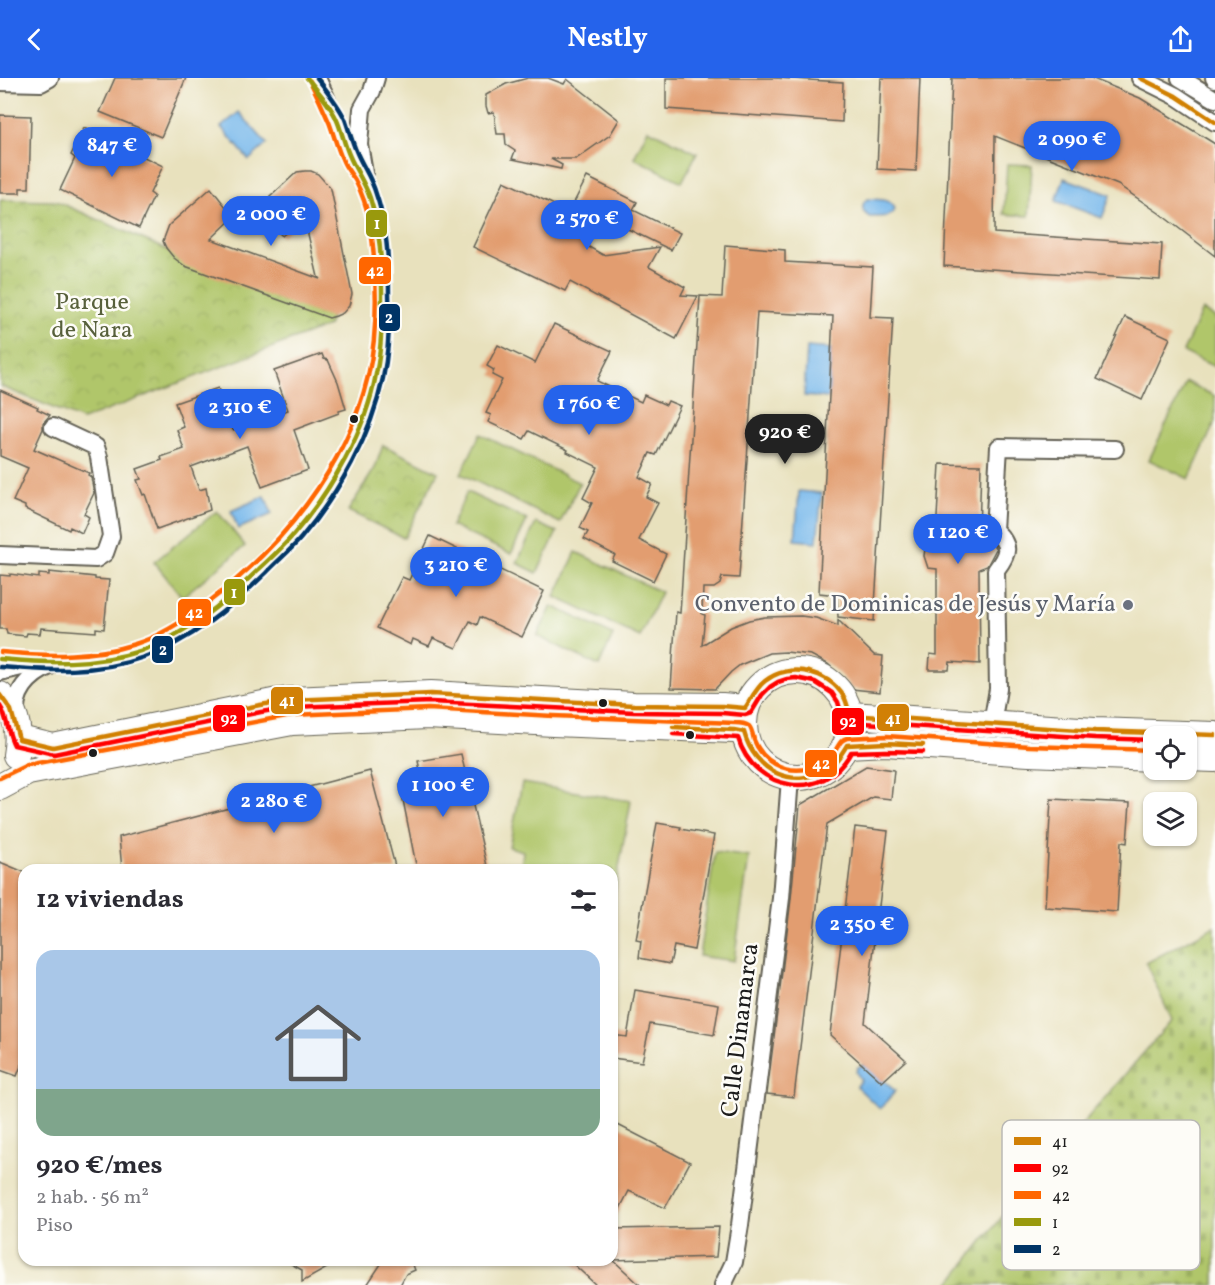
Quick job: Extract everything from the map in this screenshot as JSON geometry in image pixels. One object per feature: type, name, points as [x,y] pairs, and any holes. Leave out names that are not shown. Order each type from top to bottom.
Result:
[{"type":"main road","points":[[800,670],[818,674],[833,684],[844,698],[850,715],[847,745],[840,758],[824,771],[804,778],[790,778],[776,774],[764,767],[747,746],[745,720],[753,692],[766,680],[782,672],[800,670]]},
{"type":"main road","points":[[17,729],[53,747],[273,702],[416,694],[634,705],[722,706],[745,720]]},
{"type":"main road","points":[[0,695],[5,700],[17,729],[15,760],[0,785]]},
{"type":"main road","points":[[850,715],[1095,731],[1215,735]]},
{"type":"main road","points":[[0,785],[28,772],[292,722],[428,716],[734,730],[745,720]]},
{"type":"main road","points":[[847,745],[886,743],[1029,753],[1143,758]]},
{"type":"main road","points":[[1197,758],[1215,759]]},
{"type":"street","points":[[0,82],[41,83],[50,78]]},
{"type":"street","points":[[307,78],[334,115]]},
{"type":"street","points":[[0,659],[39,663],[88,663],[139,651],[166,640],[230,596],[294,534],[349,451],[376,376],[382,325],[378,226],[364,183],[351,159],[317,78]]},
{"type":"street","points":[[364,183],[359,144],[362,109],[376,78]]},
{"type":"street","points":[[1140,78],[1176,96],[1215,122]]},
{"type":"street","points":[[1180,78],[1215,99]]},
{"type":"street","points":[[0,555],[96,559],[105,553],[111,536],[96,447],[53,427]]},
{"type":"street","points":[[992,724],[998,689],[996,570],[1007,551],[1006,543],[994,530],[999,447],[1115,449]]},
{"type":"street","points":[[0,672],[39,663]]},
{"type":"street","points":[[17,729],[14,707],[21,690],[40,670],[59,663]]},
{"type":"street","name":"Calle Dinamarca","points":[[723,1285],[734,1262],[740,1225],[782,898],[790,778]]},
{"type":"green space","points":[[648,129],[697,153],[682,182],[634,158]]},
{"type":"green space","points":[[1007,164],[1032,165],[1029,216],[1004,214]]},
{"type":"green space","name":"Parque de Nara","points":[[0,200],[56,201],[190,260],[334,310],[328,326],[82,420],[0,386]]},
{"type":"green space","points":[[1202,310],[1215,317],[1215,367],[1183,352]]},
{"type":"green space","points":[[1186,382],[1215,396],[1215,422],[1189,479],[1149,460]]},
{"type":"green space","points":[[480,434],[580,483],[560,523],[461,474]]},
{"type":"green space","points":[[383,445],[438,472],[404,538],[348,511],[375,468]]},
{"type":"green space","points":[[467,492],[527,520],[511,554],[451,526]]},
{"type":"green space","points":[[217,511],[245,546],[182,597],[154,562]]},
{"type":"green space","points":[[536,523],[557,532],[537,573],[517,563]]},
{"type":"green space","points":[[576,552],[661,592],[640,637],[555,597]]},
{"type":"green space","points":[[552,606],[613,635],[599,666],[537,636]]},
{"type":"green space","points":[[522,783],[631,801],[618,873],[618,864],[522,864],[523,851],[509,847]]},
{"type":"green space","points":[[715,852],[749,857],[734,961],[699,956]]},
{"type":"green space","points":[[1215,926],[1215,1285],[948,1285],[1002,1217],[1002,1270],[1200,1270],[1200,1120],[1086,1120],[1172,1021],[1146,963]]},
{"type":"water","points":[[239,112],[267,144],[249,160],[221,127]]},
{"type":"water","points":[[1064,178],[1111,195],[1102,218],[1056,201]]},
{"type":"water","points":[[867,199],[887,201],[895,209],[888,216],[870,217],[863,209],[863,204]]},
{"type":"water","points":[[807,347],[831,349],[829,398],[804,396]]},
{"type":"water","points":[[799,491],[822,493],[817,542],[795,540]]},
{"type":"water","points":[[265,496],[272,514],[238,529],[231,511]]},
{"type":"water","points":[[862,1065],[868,1066],[895,1091],[880,1109],[856,1086],[861,1080],[856,1072]]},
{"type":"building","points":[[115,78],[186,78],[161,137],[100,112]]},
{"type":"building","points":[[528,78],[548,78],[564,84],[567,79],[619,120],[610,135],[576,159],[551,159],[562,165],[561,169],[512,159],[515,151],[506,145],[505,134],[497,134],[494,112],[488,113],[486,95],[506,84]]},
{"type":"building","points":[[666,78],[774,78],[843,82],[842,122],[666,109]]},
{"type":"building","points":[[881,78],[920,78],[916,171],[877,169]]},
{"type":"building","points":[[952,78],[1091,78],[1140,98],[1215,144],[1215,256],[1118,185],[995,136],[994,233],[1162,244],[1160,280],[944,266]]},
{"type":"building","points":[[0,115],[31,116],[29,188],[20,188],[20,193],[0,193]]},
{"type":"building","points":[[84,128],[163,166],[150,193],[154,196],[139,228],[60,190],[75,158],[71,155]]},
{"type":"building","points":[[311,171],[318,174],[331,189],[352,294],[349,306],[343,313],[329,318],[185,266],[166,248],[163,241],[169,225],[211,188],[234,217],[211,239],[320,279],[304,217],[282,236],[257,209],[297,172]]},
{"type":"building","points":[[587,177],[637,202],[633,210],[680,233],[671,250],[601,216],[587,246],[603,255],[660,247],[649,267],[685,287],[681,295],[698,296],[676,339],[570,282],[565,291],[473,247],[504,181],[569,212]]},
{"type":"building","points":[[725,245],[785,250],[785,262],[873,267],[870,317],[893,318],[874,621],[838,617],[837,595],[819,593],[833,316],[757,312],[739,578],[722,577],[720,584],[714,588],[703,588],[702,614],[705,615],[702,645],[731,627],[765,617],[801,616],[816,618],[838,626],[838,620],[874,655],[883,656],[880,692],[852,689],[828,664],[811,655],[786,652],[769,653],[740,665],[715,689],[671,688],[676,612],[680,613],[700,296],[722,297]]},
{"type":"building","points":[[1125,317],[1170,338],[1142,400],[1097,379]]},
{"type":"building","points":[[554,324],[612,351],[597,381],[641,402],[644,395],[666,405],[668,401],[680,406],[656,455],[650,453],[639,477],[652,484],[646,497],[658,503],[639,540],[666,554],[653,581],[612,561],[615,555],[584,539],[588,532],[580,528],[592,503],[583,498],[598,467],[529,431],[524,439],[488,422],[491,415],[486,413],[502,380],[492,375],[494,370],[487,366],[498,345],[535,363]]},
{"type":"building","points":[[322,354],[324,359],[328,360],[338,382],[346,409],[294,430],[308,470],[262,487],[247,446],[191,467],[199,490],[206,488],[210,510],[157,529],[145,494],[143,495],[137,480],[141,479],[137,469],[184,449],[177,430],[184,427],[175,403],[218,388],[233,430],[288,410],[274,371]]},
{"type":"building","points":[[0,390],[50,415],[43,423],[43,429],[34,449],[89,473],[94,493],[84,514],[89,517],[82,533],[70,527],[69,530],[13,501],[28,468],[0,456]]},
{"type":"building","points":[[940,464],[981,465],[979,533],[985,535],[996,549],[987,566],[979,569],[980,664],[950,662],[949,670],[929,670],[930,654],[937,655],[937,569],[928,568],[924,556],[929,535],[936,535]]},
{"type":"building","points":[[430,536],[544,591],[522,637],[480,617],[477,625],[470,621],[456,648],[433,638],[429,646],[413,639],[411,645],[377,628],[402,577],[409,580]]},
{"type":"building","points":[[49,572],[109,580],[104,629],[96,628],[96,632],[41,628],[40,634],[27,633],[26,636],[7,634],[6,629],[0,629],[0,575],[39,578],[39,574],[49,575]]},
{"type":"building","points":[[461,754],[487,864],[416,864],[400,785],[422,779],[418,761]]},
{"type":"building","points":[[866,766],[894,770],[891,799],[873,797],[827,824],[794,1097],[767,1094],[800,805]]},
{"type":"building","points":[[370,771],[394,864],[121,864],[119,837]]},
{"type":"building","points":[[1051,799],[1130,803],[1127,843],[1121,842],[1117,912],[1045,907]]},
{"type":"building","points":[[657,823],[714,835],[694,950],[674,946],[670,964],[639,958],[641,941],[636,940]]},
{"type":"building","points":[[855,827],[888,831],[865,1023],[906,1060],[882,1082],[830,1035]]},
{"type":"building","points":[[0,862],[18,870],[18,1073],[17,1076],[0,1070]]},
{"type":"building","points":[[635,990],[719,1004],[714,1035],[650,1024],[642,1062],[618,1059],[618,1036],[627,1037]]},
{"type":"building","points":[[618,1125],[690,1162],[665,1208],[629,1191],[618,1212]]},
{"type":"building","points":[[719,1227],[716,1257],[618,1260],[618,1229]]},
{"type":"building","points":[[618,1265],[640,1285],[596,1285],[575,1266]]},
{"type":"building","points":[[295,1266],[330,1266],[302,1282],[302,1270]]},
{"type":"building","points":[[380,1266],[413,1266],[415,1270],[406,1274],[400,1285],[367,1285]]},
{"type":"transit line","name":"1","points":[[0,659],[53,662],[88,661],[123,656],[157,644],[189,627],[246,582],[281,548],[321,499],[345,459],[364,417],[378,364],[382,312],[380,244],[370,198],[352,162],[336,118],[327,102],[307,78]]},
{"type":"transit line","name":"2","points":[[0,667],[72,670],[108,666],[144,657],[194,633],[224,611],[301,538],[328,502],[352,463],[378,400],[385,367],[389,324],[388,255],[383,218],[372,183],[357,153],[342,113],[317,78]]},
{"type":"transit line","name":"41","points":[[1140,78],[1176,96],[1215,122]]},
{"type":"transit line","name":"42","points":[[1,652],[52,655],[102,652],[145,641],[172,627],[234,582],[260,558],[307,504],[344,443],[358,410],[372,358],[376,300],[374,260],[370,223],[364,201],[343,161],[329,122],[310,81]]},
{"type":"transit line","name":"41","points":[[0,695],[11,710],[19,739],[53,747],[291,700],[431,694],[634,705],[745,708],[756,690],[765,681],[775,675],[796,671],[808,672],[828,680],[844,697],[850,715],[1095,731],[1215,735]]},
{"type":"transit line","name":"92","points":[[0,706],[14,745],[54,754],[292,707],[431,702],[745,715],[751,713],[770,687],[778,682],[796,678],[815,682],[832,693],[838,702],[843,719],[849,722],[1143,740]]},
{"type":"transit line","name":"42","points":[[0,778],[27,765],[292,715],[428,709],[737,723],[750,727],[756,744],[765,757],[775,764],[799,770],[823,763],[841,741],[847,738],[887,736],[1029,746],[1143,750]]},
{"type":"transit line","name":"41","points":[[673,727],[744,732],[749,746],[766,767],[778,774],[803,778],[829,767],[847,745],[886,743],[923,745]]},
{"type":"transit line","name":"92","points":[[673,734],[738,738],[746,756],[759,770],[774,780],[790,784],[808,784],[824,779],[839,768],[851,752],[923,752]]},
{"type":"place","name":"Convento de Dominicas de Jesús y María","points":[[1128,605]]}]
